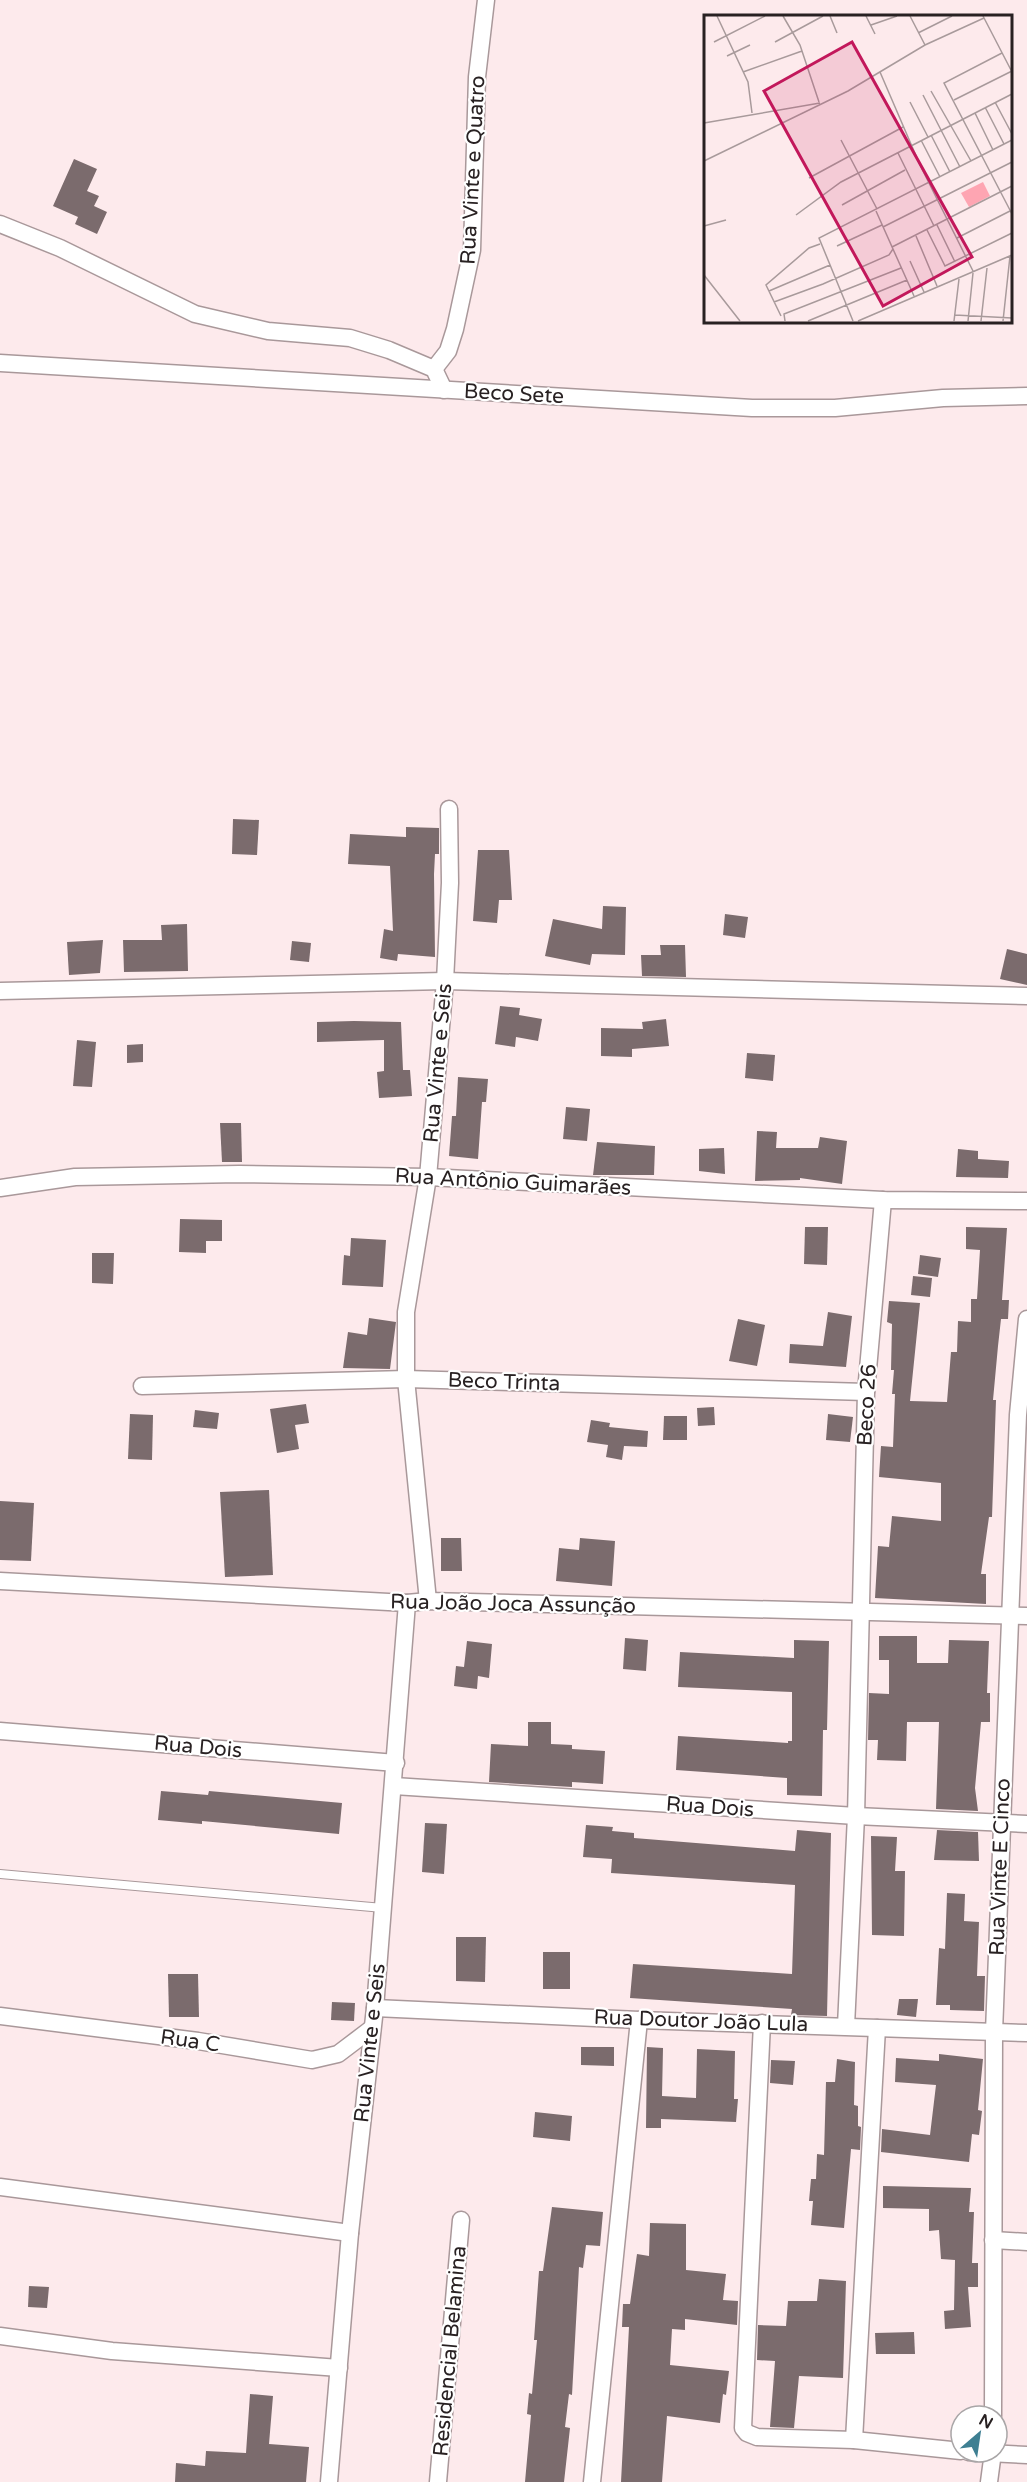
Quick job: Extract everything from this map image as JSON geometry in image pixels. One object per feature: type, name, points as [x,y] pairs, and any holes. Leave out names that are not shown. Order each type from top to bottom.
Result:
[{"type":"street","name":"Rua Vinte e Quatro","points":[[434,369],[448,351],[472,250],[477,77],[486,0]]},
{"type":"street","points":[[0,224],[60,248],[195,314],[268,331],[350,338],[389,350],[434,369],[444,390]]},
{"type":"street","name":"Beco Sete","points":[[0,363],[752,408],[835,408],[943,398],[1027,396]]},
{"type":"street","name":"Rua Vinte e Seis","points":[[428,1601],[406,1379],[405,1312],[428,1177],[445,981],[450,883],[449,809]]},
{"type":"street","points":[[0,991],[445,981],[1027,996]]},
{"type":"street","name":"Rua Antônio Guimarães","points":[[0,1188],[87,1177],[239,1174],[428,1177],[883,1200],[1027,1201]]},
{"type":"street","name":"Beco 26","points":[[846,2025],[856,1816],[866,1392],[883,1200]]},
{"type":"street","name":"Rua Vinte E Cinco","points":[[993,2404],[994,2032],[1001,1823],[1019,1616],[1018,1415],[1027,1319]]},
{"type":"street","name":"Beco Trinta","points":[[142,1386],[406,1379],[866,1392]]},
{"type":"street","name":"Rua João Joca Assunção","points":[[0,1581],[407,1603],[428,1601],[1019,1616]]},
{"type":"street","name":"Rua Vinte e Seis","points":[[329,2482],[350,2233],[375,2008],[407,1603]]},
{"type":"street","name":"Rua Dois","points":[[0,1731],[396,1763]]},
{"type":"street","name":"Rua Dois","points":[[394,1786],[856,1816],[1027,1824]]},
{"type":"street","name":"Rua Doutor João Lula","points":[[375,2008],[639,2020],[846,2025],[1027,2033]]},
{"type":"street","name":"Rua C","points":[[0,2016],[198,2041],[312,2060],[338,2054],[371,2029]]},
{"type":"street","points":[[592,2482],[639,2020]]},
{"type":"street","points":[[762,2023],[743,2428],[747,2433],[757,2437],[854,2440],[949,2450]]},
{"type":"street","points":[[854,2440],[877,2028]]},
{"type":"street","points":[[0,2187],[350,2233]]},
{"type":"street","name":"Residencial Belamina","points":[[438,2482],[461,2220]]},
{"type":"street","points":[[993,2240],[1027,2242]]},
{"type":"street","points":[[0,2336],[112,2351],[339,2368]]},
{"type":"street","points":[[1009,2454],[1027,2455]]},
{"type":"street","points":[[989,2482],[991,2464]]},
{"type":"lane","points":[[0,1874],[383,1908]]},
{"type":"building","points":[[74,159],[97,169],[87,191],[99,196],[94,206],[107,212],[97,234],[75,224],[78,217],[53,206]]},
{"type":"building","points":[[233,819],[259,820],[257,855],[232,854]]},
{"type":"building","points":[[406,827],[439,828],[439,854],[435,854],[434,874],[435,957],[398,954],[397,961],[380,958],[384,929],[393,931],[390,866],[348,864],[350,834],[406,837]]},
{"type":"building","points":[[478,850],[509,850],[512,900],[499,900],[497,923],[473,921]]},
{"type":"building","points":[[603,906],[626,907],[625,955],[592,954],[590,965],[545,956],[553,919],[602,929]]},
{"type":"building","points":[[725,914],[748,917],[745,938],[723,935]]},
{"type":"building","points":[[187,924],[188,971],[124,972],[123,940],[162,940],[161,925]]},
{"type":"building","points":[[103,940],[100,973],[69,975],[67,942]]},
{"type":"building","points":[[292,941],[311,943],[309,962],[290,960]]},
{"type":"building","points":[[660,945],[685,945],[686,977],[642,976],[641,955],[661,955]]},
{"type":"building","points":[[1007,949],[1027,954],[1027,985],[1000,979]]},
{"type":"building","points":[[500,1006],[520,1008],[519,1015],[542,1019],[538,1041],[516,1037],[515,1047],[495,1044]]},
{"type":"building","points":[[666,1019],[669,1046],[632,1049],[632,1057],[601,1056],[601,1028],[643,1029],[642,1022]]},
{"type":"building","points":[[317,1022],[401,1022],[403,1070],[410,1070],[412,1096],[379,1098],[377,1072],[384,1071],[384,1040],[317,1042]]},
{"type":"building","points":[[77,1040],[96,1042],[92,1087],[73,1086]]},
{"type":"building","points":[[143,1044],[143,1062],[127,1063],[127,1045]]},
{"type":"building","points":[[747,1053],[775,1055],[773,1081],[745,1078]]},
{"type":"building","points":[[458,1077],[488,1079],[486,1102],[482,1102],[478,1159],[449,1156],[452,1116],[456,1116]]},
{"type":"building","points":[[566,1107],[590,1109],[587,1141],[563,1139]]},
{"type":"building","points":[[220,1123],[241,1123],[242,1162],[222,1162]]},
{"type":"building","points":[[757,1131],[777,1132],[776,1148],[818,1148],[820,1137],[847,1141],[842,1184],[800,1178],[800,1180],[755,1181]]},
{"type":"building","points":[[597,1142],[655,1146],[654,1175],[593,1175]]},
{"type":"building","points":[[724,1148],[725,1174],[699,1171],[699,1149]]},
{"type":"building","points":[[958,1149],[978,1151],[978,1159],[1009,1161],[1008,1178],[956,1177]]},
{"type":"building","points":[[180,1219],[222,1220],[222,1241],[206,1241],[206,1253],[179,1252]]},
{"type":"building","points":[[805,1227],[828,1227],[827,1265],[804,1264]]},
{"type":"building","points":[[966,1227],[1007,1228],[1002,1300],[1009,1300],[1008,1319],[1001,1319],[998,1346],[993,1400],[996,1400],[992,1517],[989,1517],[981,1574],[986,1574],[986,1604],[875,1598],[878,1546],[889,1547],[892,1516],[941,1521],[941,1483],[879,1477],[881,1446],[893,1447],[895,1394],[892,1394],[894,1370],[891,1370],[892,1324],[887,1322],[889,1301],[920,1303],[910,1401],[947,1402],[951,1352],[957,1352],[958,1321],[971,1322],[971,1299],[977,1299],[980,1250],[966,1249]]},
{"type":"building","points":[[351,1238],[386,1240],[383,1287],[342,1285],[344,1255],[350,1256]]},
{"type":"building","points":[[92,1253],[114,1253],[113,1284],[92,1283]]},
{"type":"building","points":[[920,1255],[941,1258],[938,1277],[918,1274]]},
{"type":"building","points":[[913,1276],[932,1278],[930,1297],[911,1295]]},
{"type":"building","points":[[828,1312],[852,1316],[846,1367],[789,1363],[790,1344],[823,1346]]},
{"type":"building","points":[[369,1318],[396,1322],[390,1369],[343,1368],[348,1332],[367,1335]]},
{"type":"building","points":[[738,1319],[765,1325],[757,1366],[729,1361]]},
{"type":"building","points":[[306,1404],[309,1423],[295,1425],[299,1449],[277,1453],[270,1409]]},
{"type":"building","points":[[714,1407],[715,1425],[698,1426],[697,1408]]},
{"type":"building","points":[[195,1410],[219,1413],[217,1429],[193,1427]]},
{"type":"building","points":[[130,1414],[153,1415],[152,1460],[128,1459]]},
{"type":"building","points":[[828,1414],[853,1417],[850,1442],[826,1440]]},
{"type":"building","points":[[664,1416],[687,1416],[687,1440],[663,1440]]},
{"type":"building","points":[[591,1420],[610,1423],[609,1427],[648,1431],[647,1447],[624,1446],[622,1460],[606,1457],[608,1445],[587,1442]]},
{"type":"building","points":[[269,1490],[273,1575],[225,1577],[220,1492]]},
{"type":"building","points":[[0,1501],[34,1503],[31,1561],[0,1560]]},
{"type":"building","points":[[441,1538],[461,1538],[462,1571],[441,1571]]},
{"type":"building","points":[[580,1538],[615,1541],[612,1586],[556,1581],[559,1548],[579,1550]]},
{"type":"building","points":[[879,1636],[917,1636],[917,1663],[948,1663],[949,1640],[989,1641],[987,1693],[990,1693],[990,1722],[981,1722],[975,1788],[978,1811],[936,1809],[939,1722],[907,1722],[906,1761],[877,1760],[878,1740],[868,1740],[869,1693],[889,1694],[889,1660],[879,1660]]},
{"type":"building","points":[[625,1638],[648,1640],[646,1671],[623,1669]]},
{"type":"building","points":[[794,1640],[829,1641],[827,1730],[823,1730],[822,1796],[787,1795],[787,1778],[676,1770],[678,1736],[788,1743],[792,1741],[792,1692],[678,1687],[680,1652],[794,1658]]},
{"type":"building","points":[[467,1641],[492,1644],[489,1678],[478,1676],[477,1689],[454,1686],[456,1666],[464,1667]]},
{"type":"building","points":[[528,1722],[551,1722],[551,1744],[572,1745],[572,1749],[605,1751],[603,1784],[572,1782],[572,1787],[489,1782],[491,1744],[528,1746]]},
{"type":"building","points":[[161,1791],[208,1795],[209,1791],[342,1803],[339,1834],[202,1821],[202,1824],[158,1820]]},
{"type":"building","points":[[425,1823],[447,1824],[444,1874],[422,1872]]},
{"type":"building","points":[[586,1825],[613,1827],[612,1831],[634,1833],[634,1838],[795,1851],[797,1830],[831,1833],[827,2016],[791,2015],[792,2009],[630,1998],[633,1964],[792,1974],[795,1885],[611,1873],[612,1859],[583,1857]]},
{"type":"building","points":[[937,1830],[978,1832],[979,1861],[934,1860]]},
{"type":"building","points":[[871,1836],[897,1837],[895,1871],[905,1871],[904,1936],[872,1935]]},
{"type":"building","points":[[947,1893],[965,1894],[964,1921],[979,1922],[977,1976],[985,1976],[984,2011],[950,2010],[950,2005],[936,2005],[939,1948],[945,1949]]},
{"type":"building","points":[[456,1937],[486,1937],[485,1982],[456,1981]]},
{"type":"building","points":[[543,1952],[570,1952],[570,1989],[543,1989]]},
{"type":"building","points":[[168,1974],[198,1974],[199,2017],[169,2017]]},
{"type":"building","points":[[899,1999],[918,1999],[916,2017],[897,2015]]},
{"type":"building","points":[[332,2002],[355,2003],[354,2021],[331,2020]]},
{"type":"building","points":[[581,2047],[614,2047],[614,2066],[581,2065]]},
{"type":"building","points":[[647,2047],[663,2048],[662,2096],[696,2098],[697,2049],[735,2051],[734,2099],[738,2099],[736,2122],[661,2119],[661,2128],[646,2128]]},
{"type":"building","points":[[939,2054],[983,2059],[978,2110],[982,2111],[979,2135],[972,2134],[969,2162],[881,2152],[882,2129],[930,2135],[936,2085],[895,2082],[896,2058],[939,2061]]},
{"type":"building","points":[[837,2059],[855,2062],[854,2105],[858,2106],[858,2126],[861,2127],[860,2150],[851,2149],[844,2228],[811,2225],[813,2201],[809,2201],[811,2179],[816,2179],[817,2154],[824,2155],[826,2082],[835,2082]]},
{"type":"building","points":[[771,2060],[795,2061],[793,2085],[770,2083]]},
{"type":"building","points":[[535,2112],[572,2116],[570,2141],[533,2137]]},
{"type":"building","points":[[883,2186],[971,2188],[969,2212],[974,2212],[972,2263],[978,2263],[978,2287],[968,2287],[971,2327],[945,2329],[944,2311],[954,2310],[955,2260],[941,2259],[939,2230],[929,2231],[929,2209],[883,2208]]},
{"type":"building","points":[[552,2207],[603,2212],[600,2246],[586,2245],[583,2268],[579,2267],[572,2395],[569,2394],[565,2427],[570,2428],[564,2482],[525,2482],[531,2415],[527,2414],[529,2393],[532,2394],[537,2340],[534,2340],[539,2271],[543,2271]]},
{"type":"building","points":[[650,2223],[686,2224],[686,2270],[726,2274],[723,2300],[738,2301],[737,2325],[685,2319],[685,2330],[672,2329],[670,2365],[729,2371],[726,2395],[723,2394],[720,2423],[667,2416],[662,2482],[621,2482],[629,2327],[622,2327],[623,2304],[630,2304],[637,2254],[649,2256]]},
{"type":"building","points":[[819,2279],[846,2281],[843,2378],[799,2376],[794,2428],[770,2427],[775,2361],[757,2360],[758,2325],[786,2326],[788,2301],[817,2301]]},
{"type":"building","points":[[29,2286],[49,2287],[47,2308],[28,2307]]},
{"type":"building","points":[[914,2332],[915,2354],[876,2354],[875,2333]]},
{"type":"building","points":[[250,2394],[273,2396],[269,2444],[309,2447],[306,2482],[175,2482],[176,2463],[205,2466],[206,2451],[246,2453]]}]
